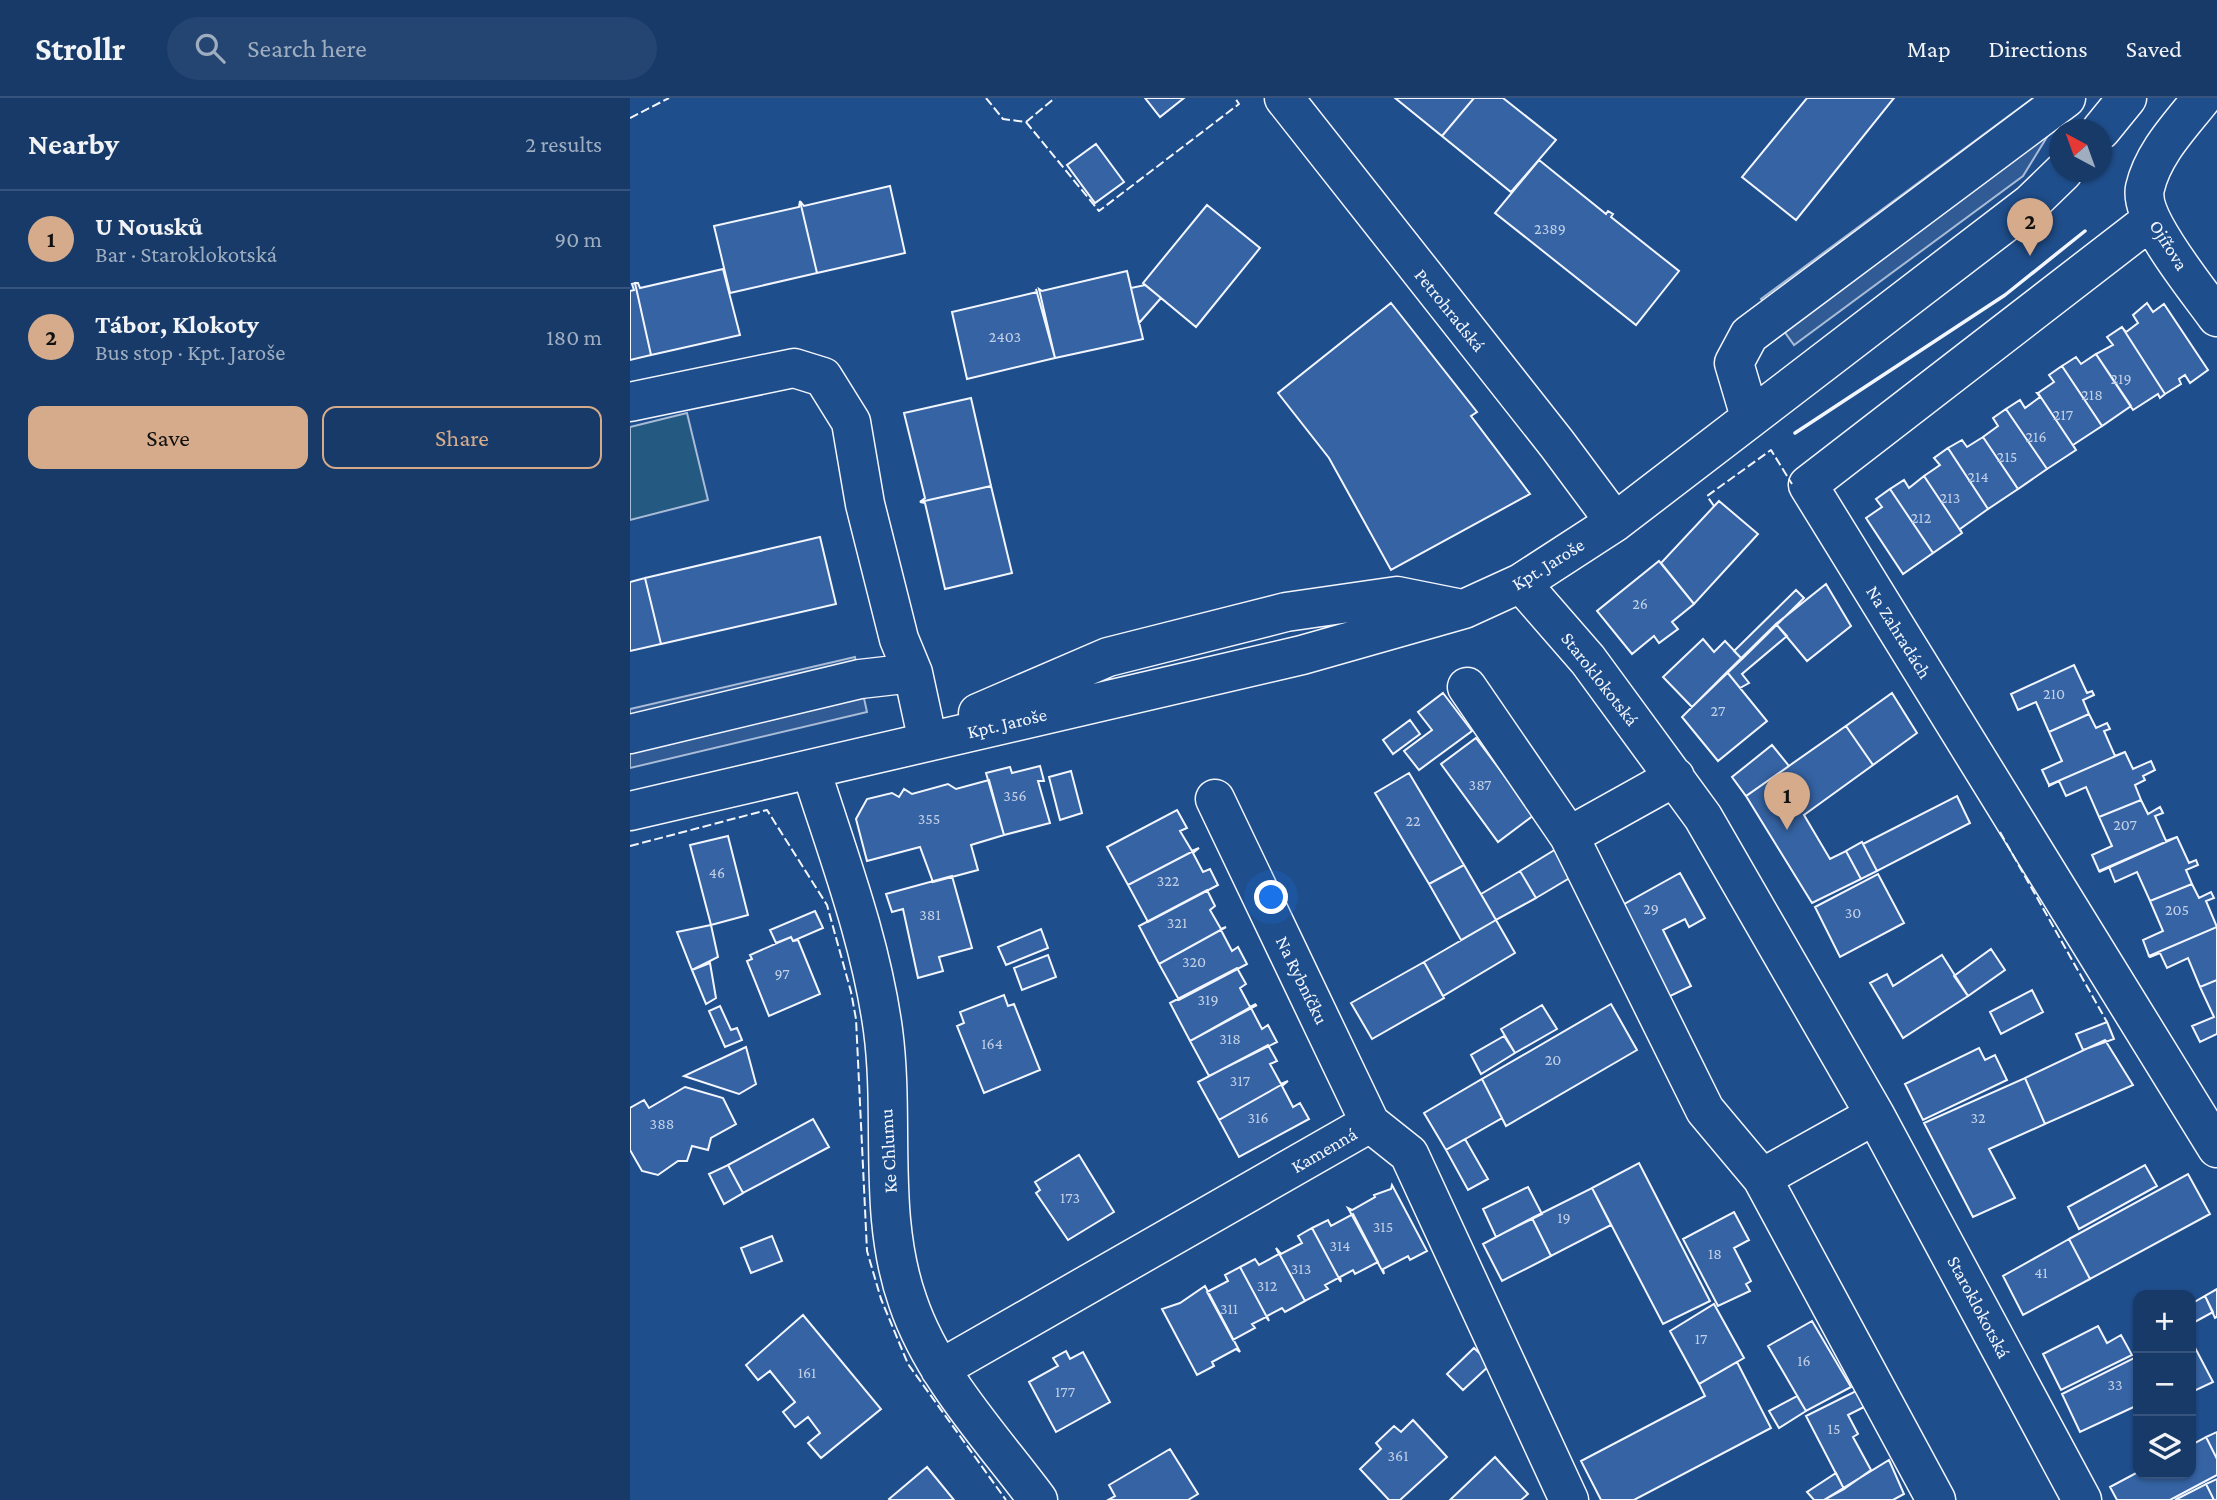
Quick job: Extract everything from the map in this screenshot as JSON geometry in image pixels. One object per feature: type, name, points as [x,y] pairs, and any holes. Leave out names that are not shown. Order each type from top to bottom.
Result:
[{"type":"street","points":[[1750,417],[1734,362],[1749,335],[2066,98]]},
{"type":"street","points":[[2110,119],[2127,98]]},
{"type":"street","name":"Ojířova","points":[[2202,98],[2158,154],[2144,191],[2151,220],[2217,317]]},
{"type":"street","name":"Petrohradská","points":[[1286,99],[1557,444],[1615,522]]},
{"type":"street","name":"Kpt. Jaroše","points":[[630,811],[1302,655],[1464,609],[1521,583],[1615,522],[2031,204],[2053,182]]},
{"type":"street","name":"Na Zahradách","points":[[2151,220],[1808,485],[2217,1148]]},
{"type":"street","points":[[630,402],[793,368],[823,377],[851,422],[865,504],[899,639],[913,673],[928,742]]},
{"type":"street","name":"Staroklokotská","points":[[1521,583],[1588,660],[1703,817],[1875,1115],[2082,1500]]},
{"type":"street","points":[[630,734],[860,680],[913,673]]},
{"type":"street","points":[[1467,687],[1569,836],[1705,1110],[1762,1178],[1937,1500]]},
{"type":"street","name":"Ke Chlumu","points":[[811,770],[864,939],[883,1030],[893,1251],[908,1304],[940,1369],[1038,1500]]},
{"type":"street","points":[[1569,836],[1675,777]]},
{"type":"street","name":"Na Rybníčku","points":[[1215,799],[1370,1123]]},
{"type":"street","points":[[1762,1178],[1875,1115]]},
{"type":"street","name":"Kamenná","points":[[940,1369],[1370,1123],[1409,1154],[1569,1500]]},
{"type":"shaded area","points":[[2033,98],[2071,98],[2058,119],[2049,119],[2049,134],[2023,176],[1794,345],[1761,299]]},
{"type":"shaded area","points":[[687,413],[708,500],[630,520],[630,427]]},
{"type":"shaded area","points":[[855,657],[867,712],[630,768],[630,709]]},
{"type":"building","points":[[1145,98],[1184,98],[1160,117]]},
{"type":"building","points":[[1395,98],[1474,98],[1442,136]]},
{"type":"building","points":[[1474,98],[1503,98],[1556,140],[1511,192],[1442,136]]},
{"type":"building","points":[[1807,98],[1894,98],[1796,220],[1742,177]]},
{"type":"building","points":[[1096,144],[1124,182],[1095,203],[1067,165]]},
{"type":"building","points":[[1539,160],[1606,214],[1608,211],[1613,214],[1611,217],[1679,271],[1636,325],[1495,213]]},
{"type":"building","points":[[890,186],[905,253],[817,273],[800,201],[804,206]]},
{"type":"building","points":[[800,201],[817,273],[730,293],[714,226],[799,207]]},
{"type":"building","points":[[1207,205],[1260,248],[1196,327],[1143,283]]},
{"type":"building","points":[[723,269],[740,335],[651,355],[635,283],[638,283],[640,288]]},
{"type":"building","points":[[1127,271],[1143,339],[1055,358],[1039,289],[1042,291]]},
{"type":"building","points":[[635,283],[651,355],[630,360],[630,291],[634,290],[632,284]]},
{"type":"building","points":[[1145,285],[1161,298],[1139,323],[1131,288]]},
{"type":"building","points":[[1037,292],[1055,358],[967,379],[952,312]]},
{"type":"building","points":[[1391,303],[1477,412],[1471,416],[1530,494],[1391,570],[1329,458],[1278,393]]},
{"type":"building","points":[[2147,303],[2153,312],[2164,304],[2208,370],[2190,383],[2185,375],[2179,379],[2181,384],[2165,394],[2122,327],[2126,332],[2138,323],[2133,315]]},
{"type":"building","points":[[2122,327],[2165,394],[2160,398],[2158,394],[2133,410],[2096,354],[2113,345],[2107,337]]},
{"type":"building","points":[[2096,354],[2131,406],[2102,426],[2062,366],[2076,357],[2081,364]]},
{"type":"building","points":[[2062,366],[2102,426],[2073,445],[2076,450],[2038,393],[2054,382],[2049,375]]},
{"type":"building","points":[[2038,393],[2076,450],[2047,469],[2006,409],[2020,400],[2025,408],[2040,397]]},
{"type":"building","points":[[971,398],[991,486],[920,502],[925,498],[904,413]]},
{"type":"building","points":[[2006,409],[2047,469],[2018,489],[1983,437],[1998,426],[1993,418]]},
{"type":"building","points":[[1983,437],[2018,489],[1988,509],[1948,448],[1962,440],[1967,447]]},
{"type":"building","points":[[1948,448],[1988,509],[1960,529],[1962,533],[1924,476],[1940,465],[1934,458]]},
{"type":"building","points":[[1924,476],[1962,533],[1933,553],[1890,489],[1904,480],[1909,488]]},
{"type":"building","points":[[991,486],[1012,573],[945,589],[925,503],[920,502]]},
{"type":"building","points":[[1890,489],[1933,553],[1903,574],[1866,518],[1882,507],[1876,499]]},
{"type":"building","points":[[1719,501],[1758,534],[1694,604],[1661,563]]},
{"type":"building","points":[[820,537],[836,604],[661,644],[645,578]]},
{"type":"building","points":[[1659,561],[1694,604],[1672,622],[1678,629],[1659,643],[1654,636],[1632,654],[1597,611]]},
{"type":"building","points":[[645,578],[661,644],[630,651],[630,582]]},
{"type":"building","points":[[1826,584],[1851,626],[1807,661],[1776,624]]},
{"type":"building","points":[[1796,590],[1804,598],[1742,659],[1734,651]]},
{"type":"building","points":[[1776,624],[1787,636],[1742,674],[1749,683],[1740,688],[1727,672]]},
{"type":"building","points":[[1703,639],[1714,652],[1725,641],[1742,659],[1692,707],[1663,677]]},
{"type":"building","points":[[2074,665],[2087,693],[2092,691],[2094,695],[2083,700],[2089,714],[2049,732],[2036,702],[2018,710],[2011,694]]},
{"type":"building","points":[[1727,672],[1767,721],[1718,761],[1682,717]]},
{"type":"building","points":[[1443,693],[1472,731],[1419,770],[1404,751],[1432,730],[1418,712]]},
{"type":"building","points":[[1892,693],[1917,733],[1873,765],[1846,726]]},
{"type":"building","points":[[2089,714],[2096,728],[2107,723],[2110,729],[2104,731],[2115,756],[2125,752],[2049,785],[2042,770],[2062,761],[2049,732]]},
{"type":"building","points":[[1410,720],[1420,734],[1393,754],[1383,740]]},
{"type":"building","points":[[1846,726],[1873,765],[1804,815],[1830,859],[1846,851],[1861,879],[1812,903],[1746,796]]},
{"type":"building","points":[[1476,738],[1534,815],[1498,842],[1441,764]]},
{"type":"building","points":[[1772,745],[1789,766],[1746,796],[1732,777]]},
{"type":"building","points":[[2125,752],[2133,769],[2151,761],[2155,770],[2143,776],[2145,780],[2135,785],[2141,800],[2099,817],[2086,787],[2066,796],[2059,781],[2049,786],[2049,785]]},
{"type":"building","points":[[1040,766],[1044,781],[1038,781],[1050,823],[1004,835],[986,773],[1010,767],[1012,773]]},
{"type":"building","points":[[1071,771],[1082,813],[1060,820],[1049,777]]},
{"type":"building","points":[[1409,773],[1464,865],[1429,884],[1375,793]]},
{"type":"building","points":[[989,780],[1004,835],[971,845],[978,870],[933,882],[920,847],[867,861],[856,819],[867,799],[892,793],[899,797],[904,789],[912,794],[948,784],[956,789]]},
{"type":"building","points":[[1957,796],[1970,823],[1877,871],[1863,844]]},
{"type":"building","points":[[2141,800],[2148,814],[2160,807],[2163,813],[2155,816],[2166,841],[2177,837],[2099,871],[2092,855],[2112,846],[2099,817]]},
{"type":"building","points":[[1177,810],[1187,828],[1180,831],[1192,851],[1199,848],[1128,885],[1107,847]]},
{"type":"building","points":[[728,836],[748,915],[711,925],[690,845]]},
{"type":"building","points":[[2177,837],[2189,863],[2196,860],[2198,865],[2186,870],[2192,884],[2150,901],[2137,872],[2115,882],[2109,867]]},
{"type":"building","points":[[1862,842],[1877,871],[1861,879],[1846,851]]},
{"type":"building","points":[[1199,848],[1193,853],[1203,872],[1210,869],[1218,885],[1148,922],[1128,885]]},
{"type":"building","points":[[1556,849],[1573,876],[1536,898],[1520,871]]},
{"type":"building","points":[[1464,865],[1496,920],[1461,940],[1429,884]]},
{"type":"building","points":[[1520,871],[1536,898],[1496,920],[1481,894]]},
{"type":"building","points":[[1680,873],[1705,918],[1689,927],[1685,919],[1663,930],[1691,986],[1664,999],[1619,907]]},
{"type":"building","points":[[1878,874],[1904,923],[1840,957],[1815,907]]},
{"type":"building","points":[[952,876],[972,948],[939,957],[943,971],[918,978],[903,909],[892,912],[886,894]]},
{"type":"building","points":[[2192,884],[2199,898],[2211,892],[2214,898],[2206,901],[2217,927],[2149,956],[2143,940],[2163,931],[2150,901]]},
{"type":"building","points":[[1207,890],[1215,906],[1210,910],[1221,929],[1226,927],[1159,964],[1139,926]]},
{"type":"building","points":[[815,911],[823,928],[793,941],[791,937],[776,943],[770,930]]},
{"type":"building","points":[[1496,920],[1515,953],[1443,996],[1424,962]]},
{"type":"building","points":[[711,925],[718,957],[692,970],[677,932]]},
{"type":"building","points":[[1226,927],[1221,930],[1232,951],[1238,947],[1247,964],[1179,1000],[1159,964]]},
{"type":"building","points":[[2217,927],[2217,980],[2200,987],[2188,958],[2167,968],[2160,953],[2149,956]]},
{"type":"building","points":[[1041,929],[1048,948],[1006,965],[998,947]]},
{"type":"building","points":[[791,937],[793,941],[798,940],[820,994],[769,1016],[747,961],[752,959],[750,955]]},
{"type":"building","points":[[1991,949],[2005,970],[1968,996],[1954,976]]},
{"type":"building","points":[[1048,955],[1056,977],[1022,990],[1014,968]]},
{"type":"building","points":[[1942,955],[1968,996],[1903,1038],[1870,983],[1887,974],[1893,986]]},
{"type":"building","points":[[1424,962],[1444,998],[1372,1039],[1351,1003]]},
{"type":"building","points":[[710,963],[716,998],[706,1004],[692,970]]},
{"type":"building","points":[[1237,968],[1246,984],[1240,988],[1250,1007],[1256,1004],[1190,1041],[1170,1003]]},
{"type":"building","points":[[2217,980],[2217,1034],[2200,1042],[2192,1026],[2214,1017],[2200,987]]},
{"type":"building","points":[[2032,990],[2043,1012],[2001,1034],[1990,1012]]},
{"type":"building","points":[[1004,995],[1008,1006],[1014,1004],[1040,1070],[984,1093],[957,1026],[964,1023],[960,1012]]},
{"type":"building","points":[[1611,1004],[1637,1050],[1506,1126],[1482,1079]]},
{"type":"building","points":[[1542,1005],[1557,1029],[1515,1053],[1501,1029]]},
{"type":"building","points":[[720,1006],[731,1030],[737,1028],[742,1040],[725,1047],[709,1011]]},
{"type":"building","points":[[1251,1008],[1262,1029],[1268,1025],[1277,1042],[1209,1076],[1190,1041]]},
{"type":"building","points":[[2107,1022],[2114,1039],[2083,1050],[2076,1034]]},
{"type":"building","points":[[1504,1036],[1515,1053],[1481,1074],[1471,1055]]},
{"type":"building","points":[[2105,1040],[2133,1085],[2045,1124],[2025,1078]]},
{"type":"building","points":[[1268,1045],[1277,1061],[1270,1064],[1281,1084],[1288,1081],[1219,1120],[1198,1082]]},
{"type":"building","points":[[746,1047],[756,1084],[739,1094],[684,1076]]},
{"type":"building","points":[[1979,1048],[1985,1060],[1995,1055],[2007,1080],[1923,1120],[1905,1084]]},
{"type":"building","points":[[2025,1078],[2045,1124],[1989,1149],[2015,1198],[1973,1217],[1924,1123]]},
{"type":"building","points":[[1482,1079],[1502,1118],[1446,1150],[1424,1113]]},
{"type":"building","points":[[1288,1081],[1282,1086],[1293,1107],[1300,1103],[1309,1119],[1239,1157],[1219,1120]]},
{"type":"building","points":[[685,1087],[723,1098],[736,1124],[711,1138],[708,1150],[692,1146],[687,1161],[678,1161],[658,1175],[642,1171],[630,1150],[630,1108],[644,1100],[649,1108]]},
{"type":"building","points":[[813,1119],[829,1147],[743,1193],[728,1165]]},
{"type":"building","points":[[1465,1139],[1488,1179],[1468,1190],[1446,1150]]},
{"type":"building","points":[[1079,1155],[1114,1212],[1068,1240],[1036,1193],[1040,1190],[1035,1182]]},
{"type":"building","points":[[1639,1163],[1710,1301],[1663,1324],[1592,1188]]},
{"type":"building","points":[[728,1165],[743,1193],[724,1204],[709,1174]]},
{"type":"building","points":[[2145,1165],[2157,1186],[2079,1229],[2068,1207]]},
{"type":"building","points":[[2188,1174],[2210,1214],[2090,1279],[2069,1239]]},
{"type":"building","points":[[1392,1185],[1427,1251],[1410,1260],[1408,1256],[1383,1269],[1384,1274],[1348,1208],[1352,1210],[1375,1197],[1374,1195],[1391,1189]]},
{"type":"building","points":[[1528,1187],[1542,1214],[1496,1237],[1483,1209]]},
{"type":"building","points":[[1592,1188],[1611,1225],[1551,1256],[1532,1218]]},
{"type":"building","points":[[1734,1212],[1749,1240],[1734,1248],[1751,1281],[1746,1284],[1750,1291],[1718,1306],[1683,1239]]},
{"type":"building","points":[[1353,1214],[1378,1262],[1355,1274],[1353,1270],[1340,1277],[1341,1282],[1312,1228],[1328,1220],[1331,1226]]},
{"type":"building","points":[[1532,1218],[1551,1256],[1502,1281],[1483,1244]]},
{"type":"building","points":[[1312,1228],[1341,1282],[1338,1278],[1325,1285],[1328,1289],[1305,1301],[1276,1248],[1281,1254],[1302,1243],[1298,1236]]},
{"type":"building","points":[[772,1236],[782,1261],[751,1273],[741,1248]]},
{"type":"building","points":[[2069,1239],[2090,1279],[2023,1315],[2003,1276]]},
{"type":"building","points":[[1276,1248],[1305,1301],[1285,1312],[1282,1308],[1267,1316],[1269,1321],[1240,1267],[1255,1259],[1259,1265],[1279,1254]]},
{"type":"building","points":[[1240,1267],[1269,1321],[1266,1317],[1252,1324],[1255,1328],[1233,1340],[1207,1292],[1228,1281],[1225,1275]]},
{"type":"building","points":[[1205,1286],[1240,1352],[1236,1349],[1212,1362],[1214,1366],[1197,1375],[1162,1309],[1180,1303]]},
{"type":"building","points":[[2217,1289],[2217,1317],[2215,1318],[2205,1296]]},
{"type":"building","points":[[2205,1296],[2213,1312],[2196,1321],[2196,1301]]},
{"type":"building","points":[[1714,1304],[1744,1358],[1699,1384],[1670,1331]]},
{"type":"building","points":[[803,1315],[881,1409],[821,1458],[808,1443],[820,1433],[808,1417],[795,1427],[783,1412],[795,1402],[770,1371],[758,1380],[746,1365]]},
{"type":"building","points":[[1812,1321],[1851,1387],[1806,1411],[1768,1346]]},
{"type":"building","points":[[2098,1326],[2107,1343],[2121,1335],[2132,1355],[2061,1390],[2043,1354]]},
{"type":"building","points":[[1474,1348],[1491,1364],[1463,1390],[1447,1374]]},
{"type":"building","points":[[2196,1350],[2213,1382],[2196,1390]]},
{"type":"building","points":[[1066,1351],[1070,1359],[1083,1352],[1110,1402],[1056,1432],[1029,1382],[1058,1366],[1053,1358]]},
{"type":"building","points":[[2133,1358],[2133,1407],[2080,1432],[2062,1394]]},
{"type":"building","points":[[1737,1362],[1771,1428],[1634,1500],[1601,1500],[1581,1461],[1705,1396],[1699,1384]]},
{"type":"building","points":[[1862,1388],[1870,1404],[1848,1415],[1858,1434],[1853,1437],[1871,1470],[1844,1489],[1806,1416]]},
{"type":"building","points":[[1797,1396],[1806,1411],[1779,1428],[1769,1411]]},
{"type":"building","points":[[1413,1420],[1447,1457],[1400,1500],[1389,1500],[1360,1469],[1381,1449],[1376,1443],[1394,1426],[1401,1432]]},
{"type":"building","points":[[2217,1432],[2217,1459],[2206,1437]]},
{"type":"building","points":[[2206,1437],[2217,1459],[2217,1475],[2170,1500],[2117,1500],[2110,1487],[2133,1475],[2133,1479],[2196,1479],[2196,1442]]},
{"type":"building","points":[[1170,1449],[1198,1494],[1188,1500],[1108,1500],[1115,1496],[1109,1485]]},
{"type":"building","points":[[1495,1457],[1528,1494],[1521,1500],[1450,1500]]},
{"type":"building","points":[[1889,1460],[1904,1494],[1893,1500],[1824,1500]]},
{"type":"building","points":[[927,1467],[954,1500],[889,1499]]},
{"type":"building","points":[[1836,1473],[1844,1489],[1824,1500],[1814,1500],[1807,1492]]},
{"type":"building","points":[[2217,1479],[2217,1500],[2214,1500],[2206,1484]]},
{"type":"building","points":[[2206,1484],[2214,1500],[2175,1500]]},
{"type":"fence","points":[[630,118],[669,98]]},
{"type":"fence","points":[[986,98],[1003,119],[1026,122],[1099,211],[1239,104],[1235,98]]},
{"type":"fence","points":[[1026,122],[1055,98]]},
{"type":"fence","points":[[1714,506],[1707,496],[1771,450],[1792,484]]},
{"type":"fence","points":[[630,846],[767,810],[827,905],[856,1019],[867,1251],[881,1299],[908,1364],[1006,1500]]},
{"type":"fence","points":[[2000,832],[2107,1022]]},
{"type":"wall","points":[[1795,433],[2005,295],[2085,231]]},
{"type":"place","name":"Tábor, Klokoty","points":[[2030,256]]},
{"type":"place","name":"U Nousků","points":[[1787,830]]}]
